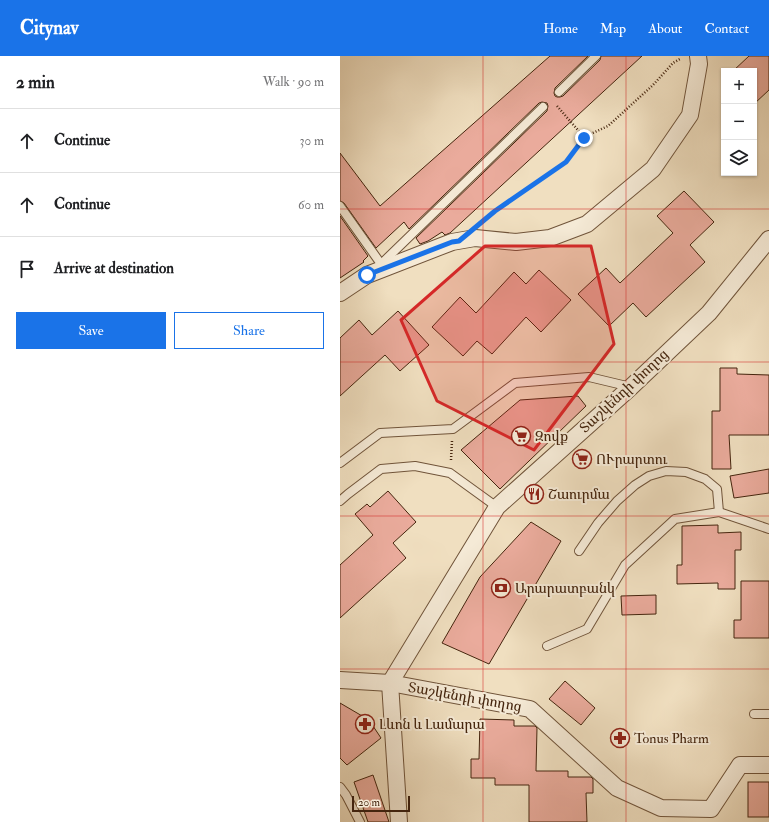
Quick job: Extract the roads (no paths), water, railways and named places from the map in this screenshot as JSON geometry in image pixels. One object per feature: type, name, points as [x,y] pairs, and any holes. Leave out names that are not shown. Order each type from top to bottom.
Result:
[{"type":"street","points":[[340,293],[367,275],[452,242],[475,238],[516,242],[550,238],[587,224],[653,169],[690,115],[699,64],[698,56]]},
{"type":"street","name":"Տաշկենդի փողոց","points":[[390,683],[497,507],[631,387],[709,313],[769,239]]},
{"type":"street","name":"Տաշկենդի փողոց","points":[[340,680],[390,683],[530,708],[617,788],[661,808],[711,809],[740,765],[769,764]]},
{"type":"street","points":[[390,683],[399,822]]},
{"type":"lane","points":[[559,92],[596,56]]},
{"type":"lane","points":[[367,275],[381,264],[542,107]]},
{"type":"lane","points":[[340,206],[381,264]]},
{"type":"lane","points":[[340,463],[380,433],[453,429],[515,383],[589,377],[631,387]]},
{"type":"lane","points":[[340,501],[381,469],[415,466],[450,473],[497,507]]},
{"type":"lane","points":[[579,551],[598,523],[617,501],[635,485],[655,474],[666,471],[686,472],[706,479],[717,490],[719,512]]},
{"type":"lane","points":[[547,646],[587,630],[625,565],[675,519],[719,512],[769,529]]},
{"type":"lane","points":[[754,714],[769,714]]},
{"type":"lane","points":[[340,787],[346,794],[360,822]]},
{"type":"place","name":"Զովք","points":[[521,436]]},
{"type":"place","name":"ՈՒրարտու","points":[[582,459]]},
{"type":"place","name":"Շաուրմա","points":[[534,494]]},
{"type":"place","name":"Արարատբանկ","points":[[501,588]]},
{"type":"place","name":"Լևոն և Լամարա","points":[[365,724]]},
{"type":"place","name":"Tonus Pharm","points":[[620,738]]}]
